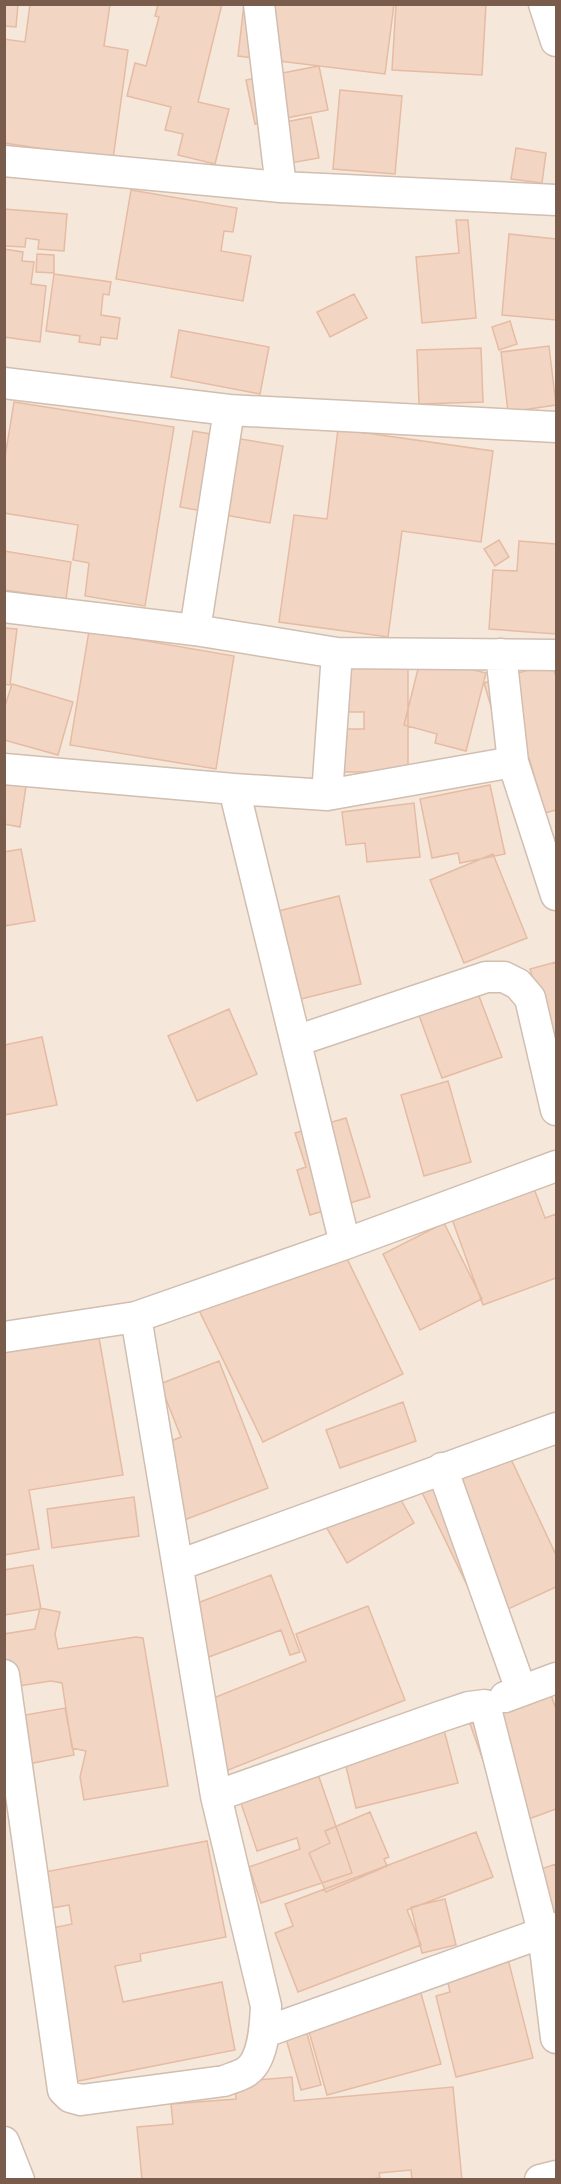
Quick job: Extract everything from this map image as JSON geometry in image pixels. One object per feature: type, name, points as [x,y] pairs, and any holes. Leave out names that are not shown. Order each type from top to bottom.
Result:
[{"type":"street","points":[[259,4],[281,188]]},
{"type":"street","points":[[544,4],[556,41]]},
{"type":"street","points":[[4,161],[281,188],[556,200]]},
{"type":"street","points":[[4,383],[229,410],[556,427]]},
{"type":"street","points":[[195,630],[229,410]]},
{"type":"street","points":[[4,607],[195,630],[337,653],[556,656]]},
{"type":"street","points":[[327,795],[337,653]]},
{"type":"street","points":[[501,654],[513,762],[556,895]]},
{"type":"street","points":[[4,769],[327,795],[513,762]]},
{"type":"street","points":[[234,789],[345,1244]]},
{"type":"street","points":[[296,1041],[486,977],[504,977],[518,984],[530,998],[556,1110]]},
{"type":"street","points":[[4,1337],[136,1317],[345,1244],[556,1166]]},
{"type":"street","points":[[4,1676],[63,2090],[70,2097],[81,2100],[224,2081],[246,2072],[255,2063],[265,2032],[266,2006],[216,1796],[136,1317]]},
{"type":"street","points":[[179,1565],[556,1428]]},
{"type":"street","points":[[442,1468],[522,1690]]},
{"type":"street","points":[[216,1796],[442,1716],[469,1707],[485,1705],[556,1678]]},
{"type":"street","points":[[485,1705],[550,1930],[556,2038]]},
{"type":"street","points":[[265,2032],[550,1930]]},
{"type":"street","points":[[4,2142],[18,2180]]},
{"type":"street","points":[[540,2180],[556,2176]]},
{"type":"shaded area","points":[[5,5],[556,5],[556,2179],[5,2179]]},
{"type":"building","points":[[4,4],[18,4],[16,27],[4,26]]},
{"type":"building","points":[[30,4],[110,4],[104,46],[128,50],[113,159],[4,143],[4,39],[25,42]]},
{"type":"building","points":[[158,4],[222,4],[198,102],[229,109],[215,164],[178,155],[183,134],[165,130],[171,107],[127,96],[135,63],[146,66],[159,17],[155,16]]},
{"type":"building","points":[[244,4],[394,4],[385,74],[238,56]]},
{"type":"building","points":[[396,4],[486,4],[482,75],[392,70]]},
{"type":"building","points":[[319,66],[328,110],[255,124],[246,80]]},
{"type":"building","points":[[340,90],[402,96],[395,174],[333,169]]},
{"type":"building","points":[[311,117],[319,158],[268,167],[260,127]]},
{"type":"building","points":[[516,148],[546,153],[542,183],[511,179]]},
{"type":"building","points":[[131,190],[237,208],[233,232],[224,231],[221,251],[251,256],[243,301],[116,279]]},
{"type":"building","points":[[4,209],[67,214],[64,251],[38,249],[39,240],[26,238],[25,247],[4,246]]},
{"type":"building","points":[[456,220],[468,220],[476,318],[422,323],[416,257],[459,253]]},
{"type":"building","points":[[509,234],[556,239],[556,320],[502,315]]},
{"type":"building","points":[[4,249],[23,252],[22,261],[34,262],[31,284],[46,286],[40,342],[4,337]]},
{"type":"building","points":[[37,254],[54,255],[54,273],[36,272]]},
{"type":"building","points":[[54,274],[111,282],[109,295],[103,294],[101,315],[120,318],[117,339],[101,337],[100,345],[79,342],[80,336],[46,331]]},
{"type":"building","points":[[354,294],[367,318],[330,337],[317,312]]},
{"type":"building","points":[[510,321],[517,344],[499,350],[492,327]]},
{"type":"building","points":[[179,330],[269,347],[260,394],[171,377]]},
{"type":"building","points":[[549,346],[556,405],[508,412],[501,352]]},
{"type":"building","points":[[481,348],[483,402],[419,404],[417,350]]},
{"type":"building","points":[[14,402],[174,427],[145,606],[85,596],[89,563],[73,560],[78,525],[4,513],[4,463]]},
{"type":"building","points":[[338,429],[493,451],[481,542],[402,531],[388,637],[279,622],[294,515],[327,519]]},
{"type":"building","points":[[193,431],[283,446],[270,523],[180,507]]},
{"type":"building","points":[[499,540],[509,557],[495,566],[484,549]]},
{"type":"building","points":[[519,541],[556,544],[556,634],[489,629],[493,570],[517,571]]},
{"type":"building","points":[[4,551],[71,562],[66,599],[4,590]]},
{"type":"building","points":[[4,628],[17,629],[10,685],[4,684]]},
{"type":"building","points":[[89,631],[234,656],[216,769],[70,745]]},
{"type":"building","points":[[421,657],[486,673],[466,751],[435,743],[437,734],[404,725]]},
{"type":"building","points":[[552,663],[556,677],[556,810],[545,813],[529,758],[508,764],[484,683]]},
{"type":"building","points":[[328,665],[408,665],[408,772],[333,772],[333,729],[364,729],[364,712],[329,712]]},
{"type":"building","points":[[12,684],[73,702],[58,755],[4,740],[4,709]]},
{"type":"building","points":[[4,775],[27,779],[20,827],[4,824]]},
{"type":"building","points":[[490,785],[505,854],[460,863],[458,853],[432,858],[420,799]]},
{"type":"building","points":[[414,803],[420,857],[367,862],[365,843],[346,845],[342,812]]},
{"type":"building","points":[[21,849],[35,921],[4,926],[4,852]]},
{"type":"building","points":[[493,854],[527,938],[464,963],[430,880]]},
{"type":"building","points":[[339,896],[361,984],[273,1006],[250,918]]},
{"type":"building","points":[[556,962],[556,1039],[534,1045],[536,990],[530,969]]},
{"type":"building","points":[[476,988],[502,1057],[442,1078],[417,1010]]},
{"type":"building","points":[[229,1009],[257,1074],[197,1101],[168,1036]]},
{"type":"building","points":[[42,1037],[57,1105],[4,1115],[4,1045]]},
{"type":"building","points":[[448,1081],[471,1162],[424,1176],[401,1095]]},
{"type":"building","points":[[346,1118],[370,1197],[310,1215],[297,1170],[306,1167],[295,1133]]},
{"type":"building","points":[[530,1178],[545,1218],[556,1214],[556,1278],[483,1305],[448,1208]]},
{"type":"building","points":[[444,1223],[482,1299],[420,1330],[383,1254]]},
{"type":"building","points":[[336,1236],[403,1374],[263,1442],[196,1304]]},
{"type":"building","points":[[98,1332],[123,1475],[29,1490],[39,1549],[4,1555],[4,1348]]},
{"type":"building","points":[[219,1361],[268,1488],[179,1522],[151,1449],[181,1437],[160,1384]]},
{"type":"building","points":[[403,1402],[416,1441],[340,1468],[326,1430]]},
{"type":"building","points":[[502,1440],[556,1555],[556,1587],[484,1620],[416,1480]]},
{"type":"building","points":[[389,1479],[414,1523],[347,1563],[321,1518]]},
{"type":"building","points":[[134,1497],[139,1536],[52,1548],[47,1509]]},
{"type":"building","points":[[33,1565],[41,1609],[4,1615],[4,1570]]},
{"type":"building","points":[[271,1575],[300,1652],[290,1655],[281,1630],[198,1661],[179,1610]]},
{"type":"building","points":[[368,1606],[405,1700],[218,1774],[191,1707],[306,1661],[296,1634]]},
{"type":"building","points":[[40,1608],[60,1612],[55,1634],[58,1649],[136,1637],[143,1638],[168,1786],[84,1800],[80,1777],[86,1751],[72,1748],[62,1683],[51,1681],[12,1687],[4,1685],[4,1634],[35,1629]]},
{"type":"building","points":[[551,1695],[556,1709],[556,1809],[507,1827],[470,1724]]},
{"type":"building","points":[[65,1708],[74,1755],[28,1764],[19,1716]]},
{"type":"building","points":[[444,1730],[458,1783],[356,1808],[343,1754]]},
{"type":"building","points":[[318,1774],[352,1873],[261,1903],[249,1867],[300,1849],[297,1838],[257,1851],[240,1800]]},
{"type":"building","points":[[370,1812],[389,1857],[384,1859],[387,1866],[326,1892],[309,1853],[330,1843],[325,1831]]},
{"type":"building","points":[[476,1832],[493,1877],[407,1910],[421,1945],[298,1992],[275,1933],[293,1926],[285,1904]]},
{"type":"building","points":[[207,1841],[226,1937],[140,1954],[141,1961],[115,1966],[123,2002],[222,1982],[235,2050],[73,2082],[43,1930],[72,1924],[69,1905],[36,1911],[29,1875]]},
{"type":"building","points":[[556,1864],[556,1925],[516,1877]]},
{"type":"building","points":[[445,1899],[456,1945],[422,1953],[411,1907]]},
{"type":"building","points":[[508,1959],[533,2058],[456,2077],[436,1996],[450,1992],[446,1974]]},
{"type":"building","points":[[420,1990],[441,2064],[327,2095],[306,2021]]},
{"type":"building","points":[[305,2026],[321,2085],[301,2090],[284,2032]]},
{"type":"building","points":[[292,2077],[294,2101],[453,2087],[462,2180],[412,2180],[411,2170],[379,2173],[380,2178],[361,2180],[142,2180],[137,2127],[173,2124],[171,2104],[236,2099],[235,2082]]}]
